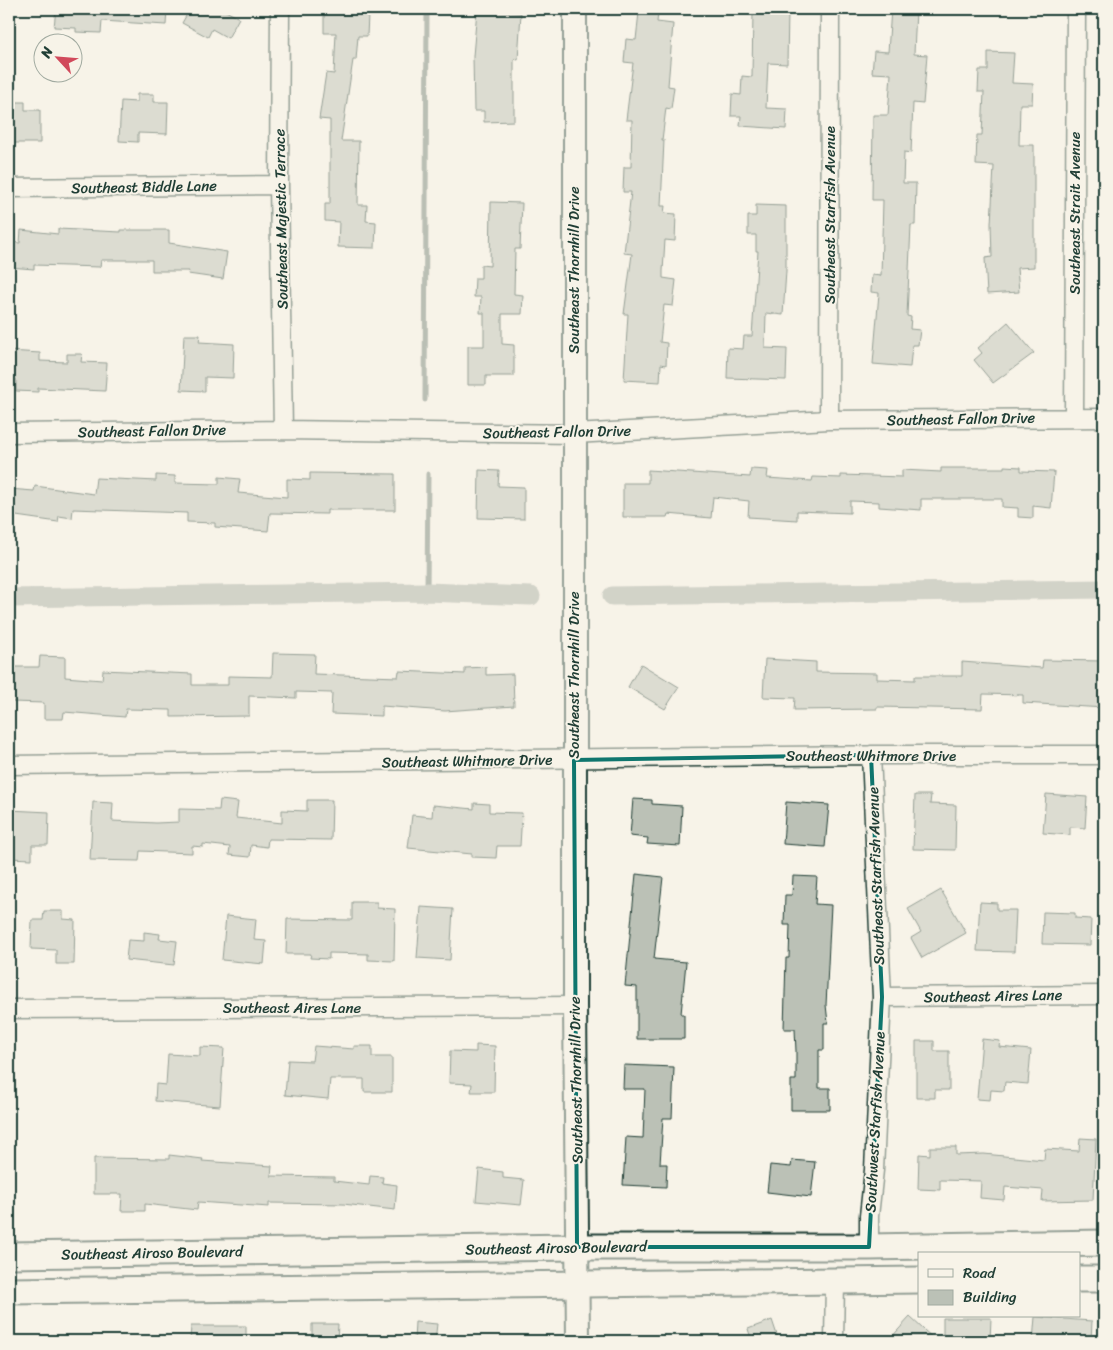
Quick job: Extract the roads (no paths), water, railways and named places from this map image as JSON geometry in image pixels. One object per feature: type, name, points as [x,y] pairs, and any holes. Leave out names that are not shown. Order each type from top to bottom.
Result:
[{"type":"main road","name":"Southeast Airoso Boulevard","points":[[9,1255],[577,1247],[869,1247],[1104,1243]]},
{"type":"main road","points":[[1080,1279],[1104,1279]]},
{"type":"main road","points":[[9,1291],[918,1280]]},
{"type":"street","name":"Southeast Majestic Terrace","points":[[280,9],[279,186],[283,430]]},
{"type":"street","name":"Southeast Thornhill Drive","points":[[575,9],[574,760],[578,1341]]},
{"type":"street","name":"Southeast Starfish Avenue","points":[[829,420],[830,9]]},
{"type":"street","name":"Southeast Strait Avenue","points":[[1074,418],[1076,9]]},
{"type":"street","name":"Southeast Biddle Lane","points":[[9,188],[279,186]]},
{"type":"street","name":"Southeast Fallon Drive","points":[[9,433],[283,430],[574,434],[829,420],[1104,418]]},
{"type":"street","name":"Southeast Starfish Avenue","points":[[871,755],[882,998]]},
{"type":"street","name":"Southeast Whitmore Drive","points":[[9,765],[574,760],[871,755],[1104,755]]},
{"type":"street","name":"Southeast Aires Lane","points":[[882,998],[1104,995]]},
{"type":"street","name":"Southwest Starfish Avenue","points":[[869,1247],[869,1216],[874,1170],[882,998]]},
{"type":"street","name":"Southeast Aires Lane","points":[[9,1010],[575,1006]]},
{"type":"street","points":[[834,1341],[835,1281]]},
{"type":"waterway","points":[[425,400],[427,9]]},
{"type":"waterway","points":[[427,592],[428,474]]},
{"type":"waterway","points":[[612,596],[1104,589]]},
{"type":"waterway","points":[[9,598],[427,592],[531,596]]}]
